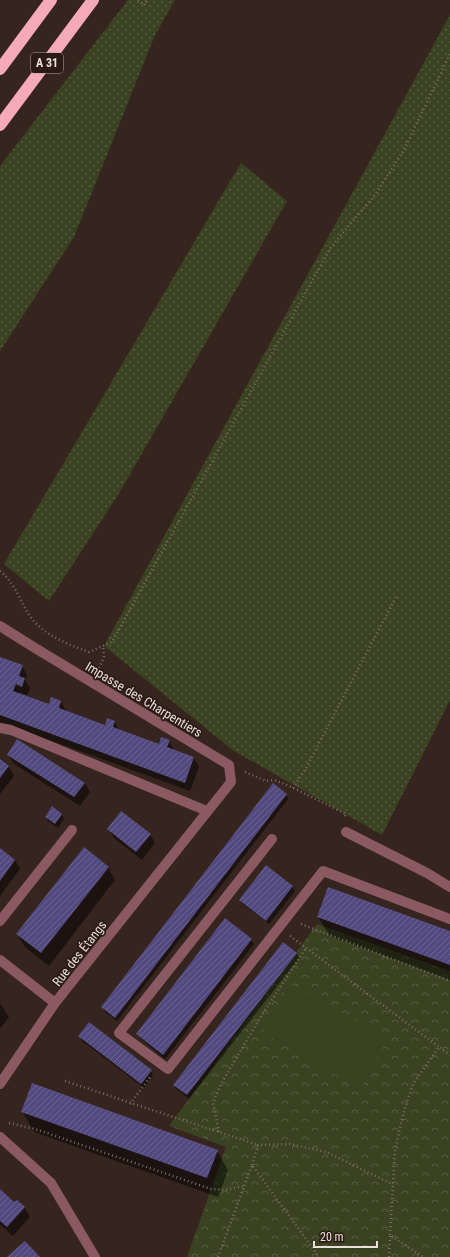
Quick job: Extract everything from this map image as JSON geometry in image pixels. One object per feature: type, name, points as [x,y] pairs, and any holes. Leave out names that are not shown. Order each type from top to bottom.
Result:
[{"type":"highway","name":"A 31","points":[[0,69],[51,0]]},
{"type":"highway","name":"A 31","points":[[0,125],[93,0]]},
{"type":"street","name":"Impasse des Charpentiers","points":[[0,626],[230,765]]},
{"type":"street","points":[[0,728],[11,730],[207,811],[231,782],[230,765]]},
{"type":"street","name":"Rue des Étangs","points":[[0,1084],[56,1003],[207,811]]},
{"type":"street","points":[[0,921],[72,830]]},
{"type":"street","points":[[346,832],[427,873],[450,887]]},
{"type":"street","points":[[272,838],[119,1033],[168,1069],[323,871],[450,919]]},
{"type":"street","points":[[0,960],[56,1003]]},
{"type":"street","points":[[0,1137],[51,1183],[95,1257]]},
{"type":"path","points":[[138,0],[144,5],[147,0]]},
{"type":"path","points":[[0,571],[10,579],[30,615],[44,631],[68,644],[89,652],[112,642],[331,247],[375,195],[404,150],[450,54]]},
{"type":"path","points":[[293,788],[310,761],[397,595]]},
{"type":"path","points":[[92,683],[104,657],[103,646]]},
{"type":"path","points":[[230,765],[266,781],[274,780],[293,788],[346,814],[342,821]]},
{"type":"path","points":[[286,918],[450,981]]},
{"type":"path","points":[[279,928],[450,1054]]},
{"type":"path","points":[[219,1132],[213,1103],[221,1084],[260,1018],[306,948]]},
{"type":"path","points":[[389,1257],[395,1150],[404,1112],[412,1084],[439,1046]]},
{"type":"path","points":[[130,1104],[161,1064]]},
{"type":"path","points":[[66,1081],[130,1104],[258,1145],[290,1144],[326,1152],[392,1184]]},
{"type":"path","points":[[7,1123],[35,1129],[211,1188],[225,1190],[244,1186]]},
{"type":"path","points":[[218,1257],[258,1145]]},
{"type":"path","points":[[252,1165],[319,1257]]},
{"type":"path","points":[[390,1235],[423,1257]]},
{"type":"green space","points":[[128,0],[175,0],[155,35],[74,237],[0,351],[0,166]]},
{"type":"green space","points":[[450,15],[450,700],[382,835],[234,751],[104,646]]},
{"type":"green space","points":[[241,163],[287,201],[118,495],[49,601],[4,564]]},
{"type":"green space","points":[[317,924],[450,971],[450,1257],[187,1257],[226,1147],[169,1126]]},
{"type":"green space","points":[[289,984],[388,1038],[361,1088],[262,1033]]},
{"type":"building","points":[[0,657],[23,665],[19,676],[25,678],[22,687],[16,684],[13,691],[49,704],[51,697],[61,701],[59,708],[105,725],[107,718],[115,721],[113,727],[159,744],[161,737],[170,740],[167,747],[194,757],[185,783],[0,715]]},
{"type":"building","points":[[17,739],[85,783],[74,797],[7,755]]},
{"type":"building","points":[[0,759],[9,766],[0,778]]},
{"type":"building","points":[[273,783],[287,794],[115,1018],[101,1007]]},
{"type":"building","points":[[52,806],[62,814],[55,824],[45,817]]},
{"type":"building","points":[[121,811],[151,834],[136,852],[107,829]]},
{"type":"building","points":[[84,847],[109,867],[41,953],[16,934]]},
{"type":"building","points":[[0,848],[15,860],[0,881]]},
{"type":"building","points":[[266,865],[293,886],[266,921],[239,900]]},
{"type":"building","points":[[328,887],[450,931],[450,965],[317,917]]},
{"type":"building","points":[[225,918],[252,939],[163,1055],[136,1034]]},
{"type":"building","points":[[283,942],[297,953],[187,1095],[173,1085]]},
{"type":"building","points":[[89,1022],[152,1070],[141,1084],[78,1036]]},
{"type":"building","points":[[32,1083],[218,1150],[207,1178],[21,1112]]},
{"type":"building","points":[[0,1189],[14,1202],[17,1200],[25,1207],[7,1227],[0,1221]]},
{"type":"building","points":[[25,1241],[40,1257],[7,1257]]}]
